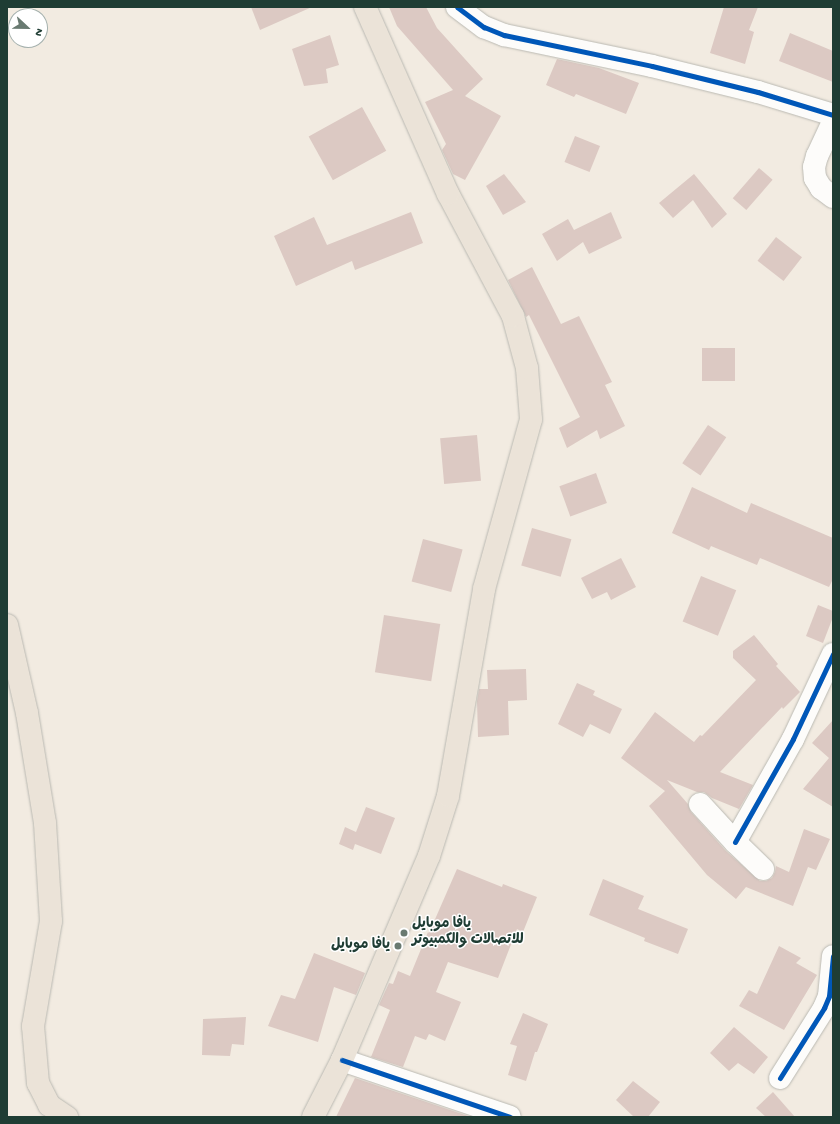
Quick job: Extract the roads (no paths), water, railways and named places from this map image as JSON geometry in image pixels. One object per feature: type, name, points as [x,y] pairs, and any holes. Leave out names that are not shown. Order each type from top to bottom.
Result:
[{"type":"main road","points":[[313,1117],[342,1060],[429,856],[448,796],[484,590],[531,419],[527,368],[513,316],[448,194],[366,7]]},
{"type":"main road","points":[[7,625],[27,713],[46,823],[51,922],[33,1026],[38,1083],[49,1106],[67,1117]]},
{"type":"street","points":[[457,7],[484,27],[504,35],[656,67],[758,92],[833,115]]},
{"type":"street","points":[[833,122],[814,167],[815,178],[821,188],[833,197]]},
{"type":"street","points":[[735,842],[793,739],[833,654]]},
{"type":"street","points":[[700,804],[735,842],[763,869]]},
{"type":"street","points":[[780,1078],[824,1008],[829,996],[830,970],[833,956]]},
{"type":"street","points":[[342,1060],[510,1117]]},
{"type":"place","name":"يافا موبايل للاتصالات والكمبيوتر","points":[[404,933]]},
{"type":"place","name":"يافا موبايل","points":[[398,946]]}]
